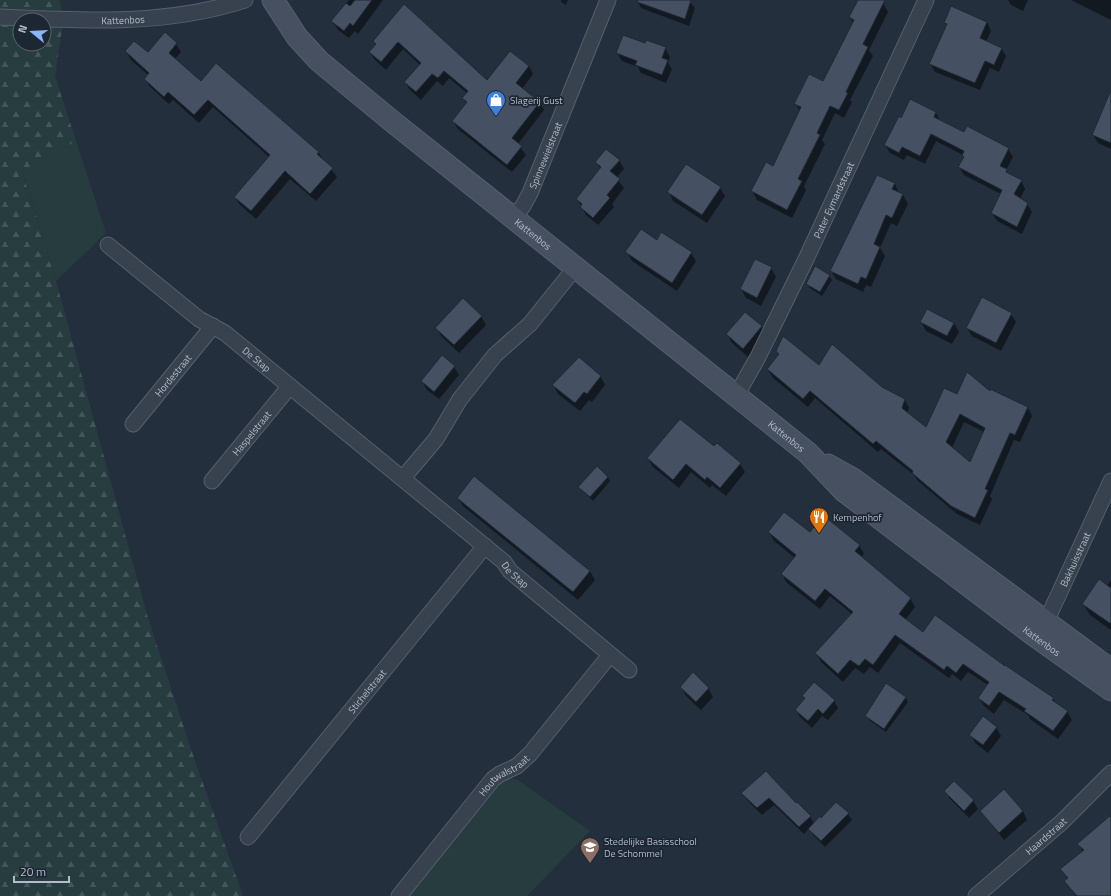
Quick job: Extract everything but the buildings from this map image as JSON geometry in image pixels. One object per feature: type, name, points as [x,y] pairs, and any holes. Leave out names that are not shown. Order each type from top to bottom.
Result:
[{"type":"main road","name":"Kattenbos","points":[[273,0],[297,36],[319,61],[575,268],[808,453],[844,491],[1040,629],[1111,670]]},
{"type":"main road","name":"Kattenbos","points":[[1040,629],[1111,690]]},
{"type":"street","name":"Kattenbos","points":[[0,17],[86,21],[128,21],[223,7],[245,0]]},
{"type":"street","name":"Spinnewielstraat","points":[[513,218],[523,206],[530,193],[608,0]]},
{"type":"street","name":"Pater Eymardstraat","points":[[736,396],[758,357],[807,257],[926,0]]},
{"type":"street","name":"De Stap","points":[[108,245],[199,319],[225,334],[403,478],[504,562],[510,571],[629,670]]},
{"type":"street","points":[[403,478],[436,439],[460,400],[495,355],[530,324],[575,268]]},
{"type":"street","name":"Hordestraat","points":[[133,424],[213,326]]},
{"type":"street","name":"Haspelstraat","points":[[212,481],[290,386]]},
{"type":"street","name":"Bakhuisstraat","points":[[1040,629],[1111,481]]},
{"type":"street","name":"Stichelstraat","points":[[248,837],[485,546]]},
{"type":"street","name":"Houtwalstraat","points":[[399,896],[493,779],[517,766],[530,754],[610,655]]},
{"type":"street","name":"Haardstraat","points":[[976,896],[1062,822],[1111,773]]},
{"type":"green space","points":[[0,0],[59,0],[64,16],[55,76],[76,141],[22,171],[56,281],[147,615],[194,758],[243,896],[0,896]]},
{"type":"green space","points":[[76,141],[106,233],[56,281],[22,170]]},
{"type":"green space","points":[[509,778],[518,780],[590,831],[527,896],[407,896],[499,782]]},
{"type":"place","name":"Slagerij Gust","points":[[496,117]]},
{"type":"place","name":"Kempenhof","points":[[819,534]]},
{"type":"place","name":"Stedelijke Basisschool De Schommel","points":[[590,864]]}]
